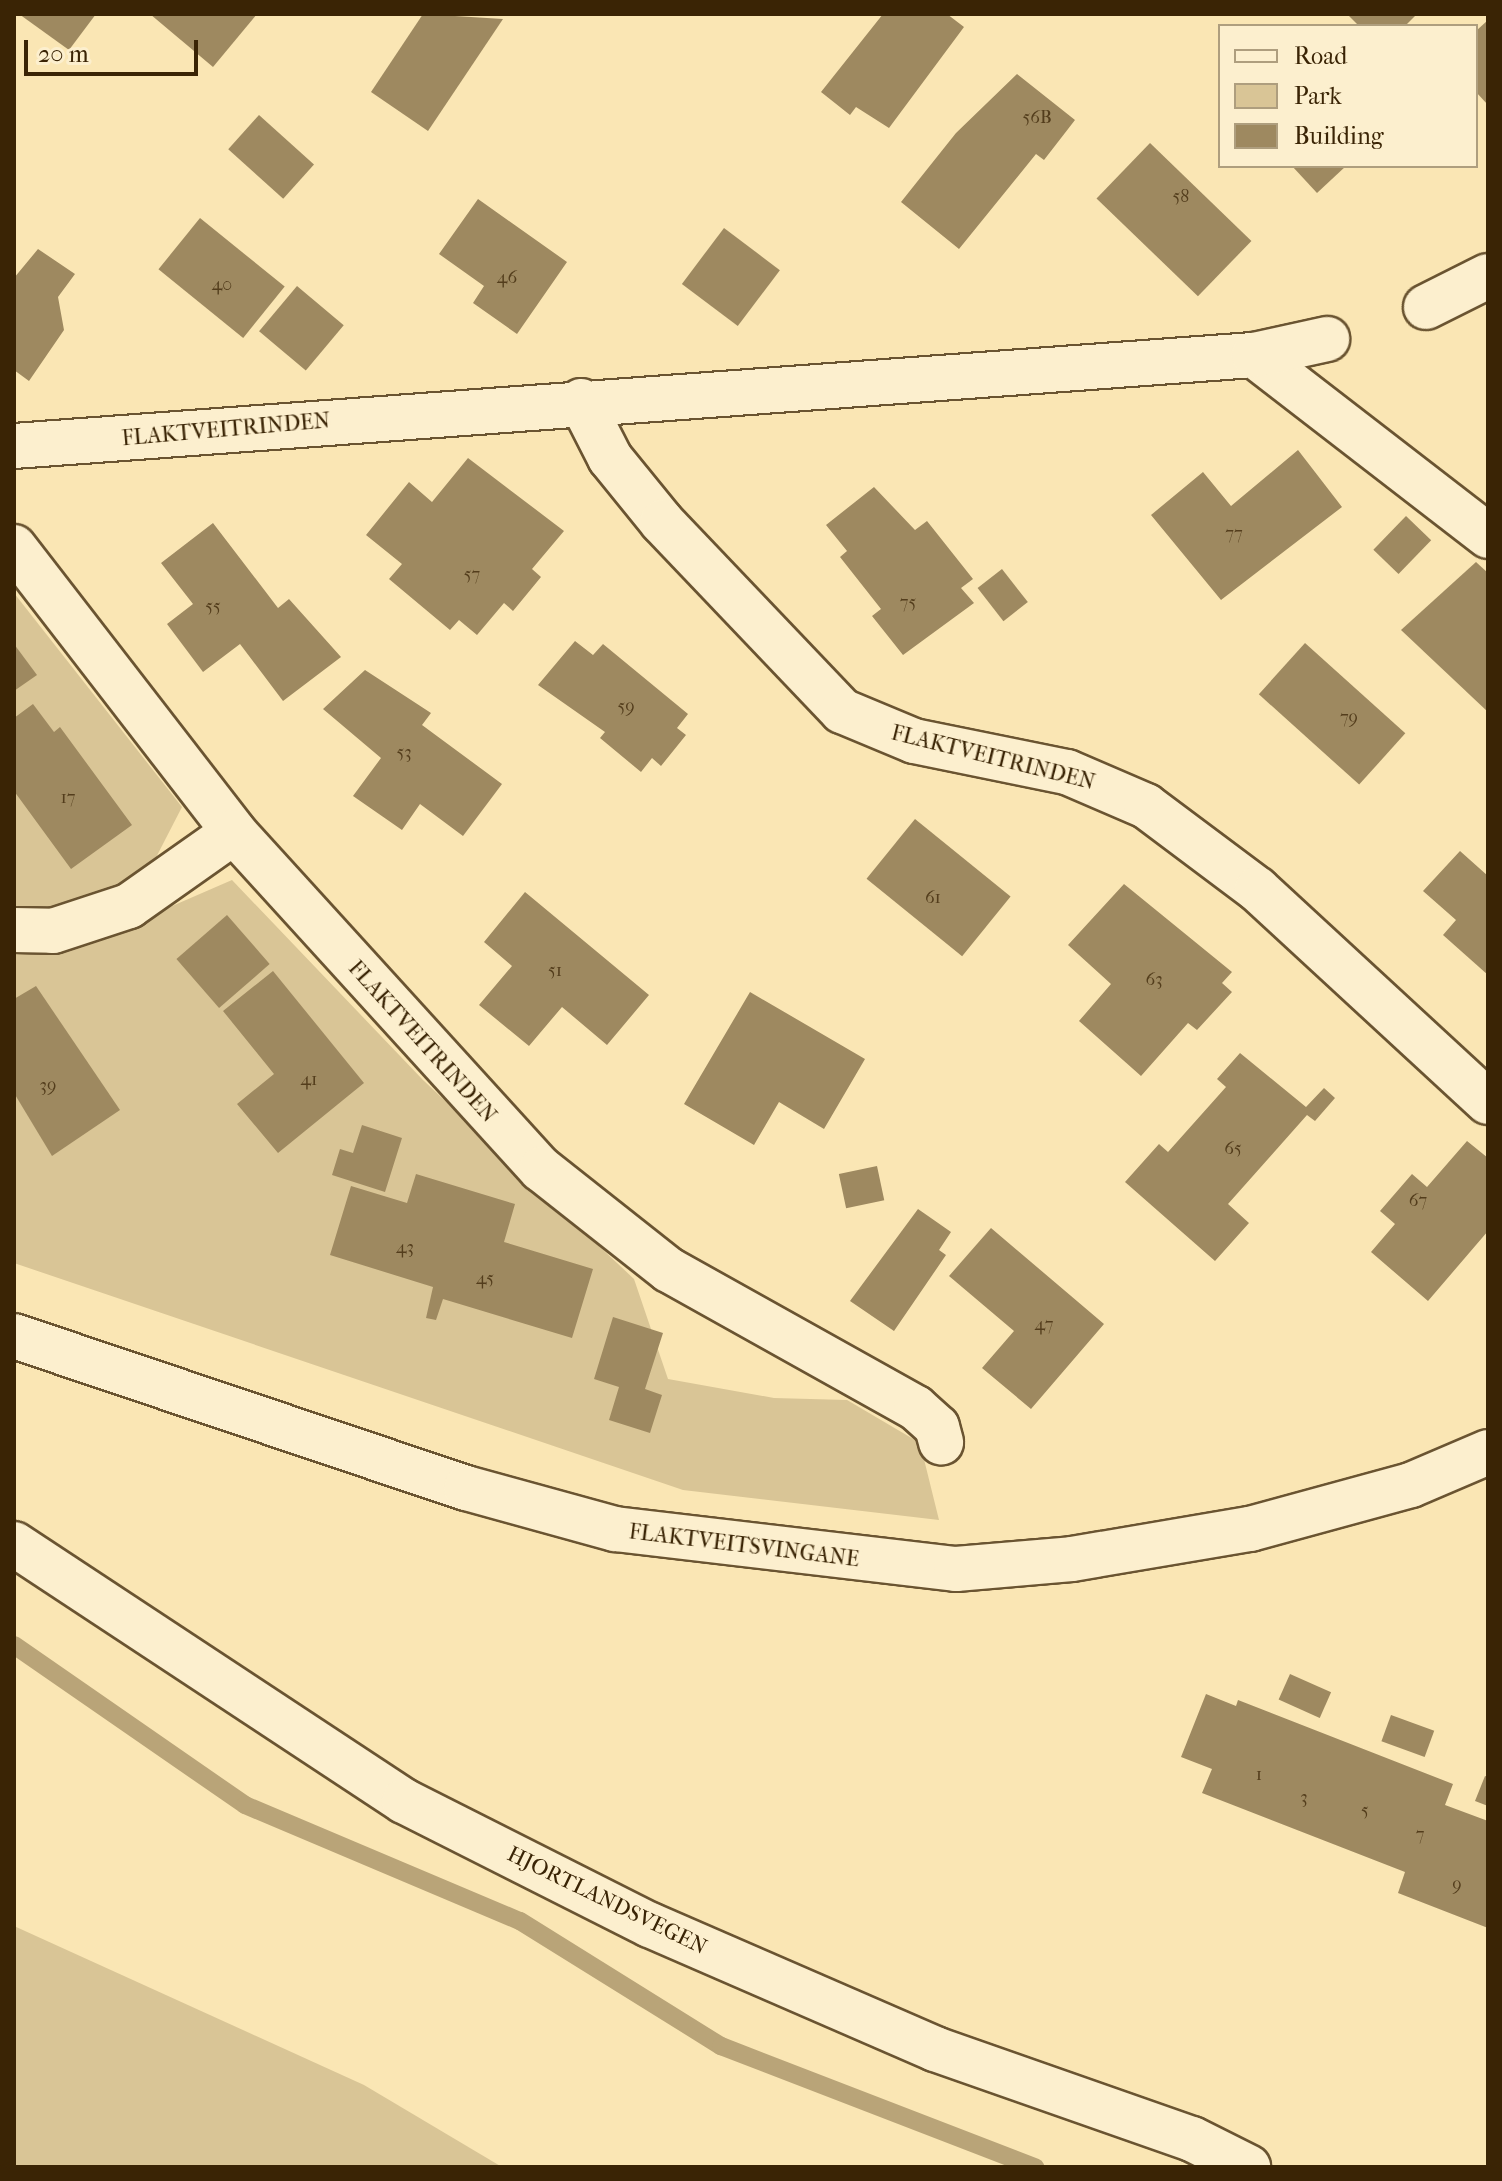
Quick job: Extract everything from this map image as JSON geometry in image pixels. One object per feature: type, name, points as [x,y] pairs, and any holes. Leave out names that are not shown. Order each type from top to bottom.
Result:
[{"type":"street","points":[[1426,307],[1488,276]]},
{"type":"street","name":"FLAKTVEITRINDEN","points":[[14,446],[581,401],[1254,355],[1327,339]]},
{"type":"street","points":[[1254,355],[1488,536]]},
{"type":"street","name":"FLAKTVEITRINDEN","points":[[581,401],[610,458],[662,522],[842,711],[914,741],[1067,772],[1146,806],[1257,889],[1488,1102]]},
{"type":"street","name":"FLAKTVEITRINDEN","points":[[14,547],[234,832],[456,1083],[614,1232],[916,1408],[937,1427],[941,1442]]},
{"type":"street","points":[[14,930],[53,931],[104,917],[234,832]]},
{"type":"street","name":"FLAKTVEITSVINGANE","points":[[14,1336],[466,1488],[615,1529],[774,1553],[956,1569],[1072,1559],[1250,1529],[1411,1485],[1488,1452]]},
{"type":"street","name":"HJORTLANDSVEGEN","points":[[14,1544],[417,1808],[650,1925],[935,2049],[1192,2139],[1248,2167]]},
{"type":"green space","points":[[14,593],[182,807],[148,873],[50,919],[14,914]]},
{"type":"green space","points":[[232,880],[423,1080],[634,1279],[668,1379],[774,1398],[847,1400],[920,1443],[939,1520],[683,1490],[14,1263],[14,952],[87,943]]},
{"type":"green space","points":[[14,1926],[364,2085],[502,2167],[14,2167]]},
{"type":"building","points":[[19,14],[96,14],[69,50]]},
{"type":"building","points":[[150,14],[257,14],[213,67]]},
{"type":"building","points":[[423,14],[503,19],[428,131],[371,92]]},
{"type":"building","points":[[883,14],[947,14],[964,27],[889,128],[856,107],[850,115],[821,92]]},
{"type":"building","points":[[1347,14],[1417,14],[1407,24],[1357,24]]},
{"type":"building","points":[[1488,20],[1488,105],[1478,94],[1478,29]]},
{"type":"building","points":[[1017,74],[1075,120],[1044,160],[1036,154],[959,249],[901,202],[956,133]]},
{"type":"building","points":[[259,115],[314,165],[283,199],[228,149]]},
{"type":"building","points":[[1150,143],[1251,241],[1198,296],[1097,198]]},
{"type":"building","points":[[1294,168],[1344,168],[1317,193]]},
{"type":"building","points":[[478,199],[567,262],[517,334],[473,303],[484,286],[439,254]]},
{"type":"building","points":[[200,218],[285,287],[243,338],[158,269]]},
{"type":"building","points":[[724,228],[780,270],[738,326],[682,284]]},
{"type":"building","points":[[38,249],[75,274],[58,297],[64,330],[29,381],[14,370],[14,278]]},
{"type":"building","points":[[297,286],[344,325],[306,370],[259,331]]},
{"type":"building","points":[[1298,450],[1342,507],[1221,600],[1151,515],[1203,472],[1231,506]]},
{"type":"building","points":[[468,458],[564,531],[532,569],[541,577],[513,611],[504,603],[477,635],[459,620],[450,630],[389,579],[402,564],[366,535],[409,482],[432,502]]},
{"type":"building","points":[[874,487],[915,530],[927,521],[973,579],[961,588],[974,603],[903,655],[872,616],[881,609],[840,557],[847,551],[826,525]]},
{"type":"building","points":[[1406,516],[1431,540],[1399,574],[1373,550]]},
{"type":"building","points":[[213,523],[278,608],[289,599],[341,657],[283,701],[240,644],[203,672],[167,624],[193,604],[161,563]]},
{"type":"building","points":[[1476,562],[1488,573],[1488,712],[1401,630]]},
{"type":"building","points":[[1002,569],[1028,602],[1003,621],[978,588]]},
{"type":"building","points":[[575,641],[593,655],[603,644],[688,714],[677,728],[686,735],[661,766],[652,758],[641,772],[600,738],[605,732],[538,685]]},
{"type":"building","points":[[1305,643],[1405,733],[1359,785],[1259,694]]},
{"type":"building","points":[[14,644],[37,675],[14,691]]},
{"type":"building","points":[[365,670],[431,713],[422,725],[502,784],[463,836],[420,804],[402,830],[353,796],[381,758],[323,709]]},
{"type":"building","points":[[33,704],[54,732],[60,727],[132,825],[71,869],[14,791],[14,718]]},
{"type":"building","points":[[915,819],[1011,896],[962,956],[867,879]]},
{"type":"building","points":[[1460,851],[1488,876],[1488,975],[1443,935],[1456,920],[1423,891]]},
{"type":"building","points":[[1124,884],[1232,972],[1222,983],[1232,992],[1197,1030],[1188,1023],[1141,1076],[1079,1021],[1111,984],[1068,945]]},
{"type":"building","points":[[525,892],[649,995],[607,1045],[562,1007],[529,1046],[479,1005],[512,966],[484,942]]},
{"type":"building","points":[[227,915],[270,964],[219,1008],[176,959]]},
{"type":"building","points":[[273,971],[364,1083],[278,1153],[237,1104],[274,1074],[223,1011]]},
{"type":"building","points":[[36,986],[120,1110],[52,1156],[14,1093],[14,999]]},
{"type":"building","points":[[750,992],[865,1059],[824,1129],[779,1102],[754,1145],[684,1104]]},
{"type":"building","points":[[1240,1053],[1306,1107],[1324,1088],[1335,1098],[1315,1121],[1307,1115],[1228,1204],[1249,1223],[1215,1261],[1125,1182],[1159,1144],[1168,1152],[1226,1087],[1217,1079]]},
{"type":"building","points":[[362,1125],[402,1138],[385,1192],[332,1175],[340,1149],[353,1153]]},
{"type":"building","points":[[1467,1141],[1488,1158],[1488,1231],[1428,1301],[1371,1252],[1395,1224],[1380,1211],[1412,1174],[1427,1187]]},
{"type":"building","points":[[877,1166],[884,1200],[846,1208],[839,1174]]},
{"type":"building","points":[[416,1174],[515,1204],[504,1242],[593,1269],[572,1338],[443,1299],[436,1320],[426,1318],[433,1287],[330,1255],[351,1186],[407,1203]]},
{"type":"building","points":[[918,1209],[951,1232],[939,1250],[946,1255],[894,1331],[850,1301]]},
{"type":"building","points":[[991,1228],[1104,1324],[1031,1409],[982,1368],[1014,1331],[949,1276]]},
{"type":"building","points":[[613,1317],[663,1333],[645,1389],[662,1395],[650,1433],[609,1420],[619,1387],[594,1379]]},
{"type":"building","points":[[1290,1674],[1331,1692],[1320,1718],[1279,1700]]},
{"type":"building","points":[[1206,1694],[1236,1706],[1238,1700],[1453,1784],[1445,1805],[1488,1821],[1488,1928],[1398,1893],[1405,1872],[1202,1793],[1212,1769],[1181,1757]]},
{"type":"building","points":[[1391,1715],[1434,1731],[1425,1757],[1381,1741]]},
{"type":"building","points":[[1485,1776],[1488,1777],[1488,1806],[1475,1801]]},
{"type":"waterway","points":[[14,1645],[245,1805],[520,1921],[721,2046],[1035,2167]]}]
